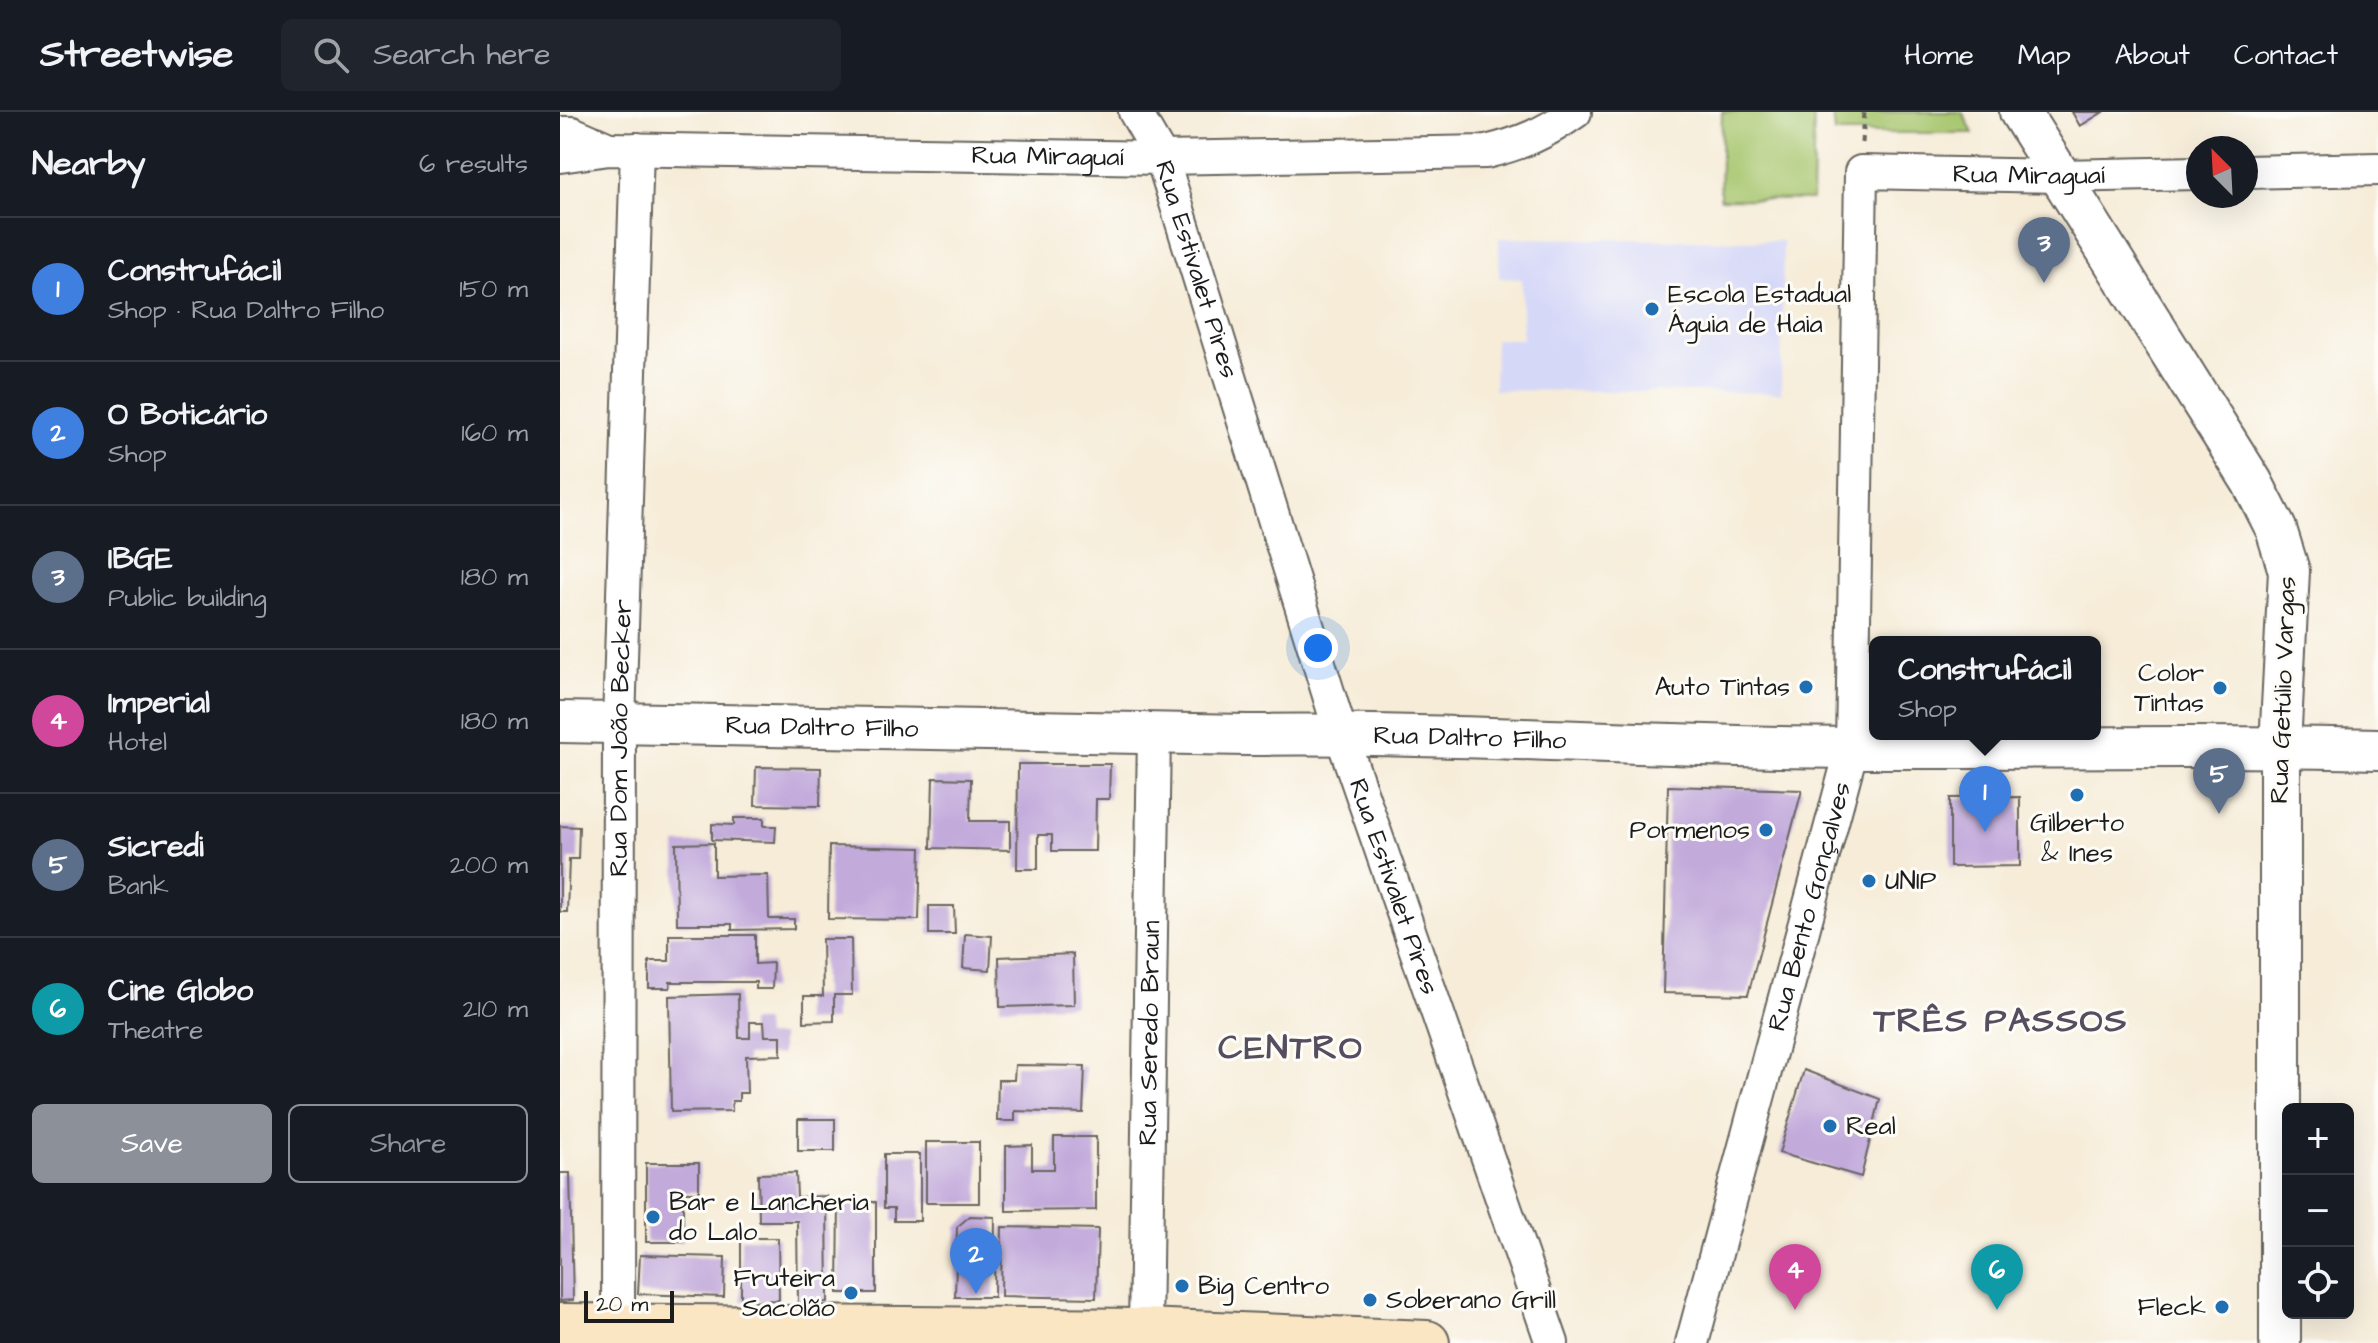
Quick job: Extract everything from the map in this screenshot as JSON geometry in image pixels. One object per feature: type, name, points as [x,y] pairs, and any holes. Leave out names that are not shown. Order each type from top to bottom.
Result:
[{"type":"main road","points":[[560,1326],[618,1334],[1145,1337],[1427,1343]]},
{"type":"street","name":"Rua Estivalet Pires","points":[[1135,112],[1162,158],[1341,734],[1552,1343]]},
{"type":"street","name":"Rua Miraguaí","points":[[560,156],[623,149],[1162,158],[1486,152],[1518,145],[1542,135],[1574,112]]},
{"type":"street","name":"Rua Getúlio Vargas","points":[[2020,112],[2252,482],[2276,529],[2289,571],[2280,746],[2280,1343]]},
{"type":"street","name":"Rua Miraguaí","points":[[560,133],[572,133],[623,149]]},
{"type":"street","name":"Rua Dom João Becker","points":[[618,1334],[623,149]]},
{"type":"street","points":[[2258,172],[2378,169]]},
{"type":"street","name":"Rua Miraguaí","points":[[1861,172],[2060,176],[2186,173]]},
{"type":"street","name":"Rua Bento Gonçalves","points":[[1692,1343],[1852,748],[1861,172]]},
{"type":"street","name":"Rua Daltro Filho","points":[[560,722],[1341,734],[1852,748],[2280,746],[2378,749]]},
{"type":"street","name":"Rua Seredo Braun","points":[[1145,1337],[1154,733]]},
{"type":"shaded area","name":"Escola Estadual Águia de Haia","points":[[1499,238],[1783,241],[1781,393],[1494,390],[1495,339],[1522,339],[1522,279],[1499,278]]},
{"type":"green space","points":[[1722,112],[1814,112],[1812,200],[1720,199]]},
{"type":"green space","points":[[1833,112],[1962,112],[1973,133],[1835,133]]},
{"type":"building","points":[[2072,112],[2103,112],[2080,126]]},
{"type":"building","points":[[1018,764],[1110,764],[1109,799],[1096,799],[1095,851],[1052,851],[1052,835],[1038,835],[1038,869],[1017,869]]},
{"type":"building","points":[[756,767],[821,768],[820,806],[755,805]]},
{"type":"building","points":[[933,778],[971,779],[970,821],[1010,821],[1010,850],[931,848]]},
{"type":"building","points":[[1668,786],[1802,790],[1748,995],[1663,993]]},
{"type":"building","points":[[2020,797],[2020,866],[1950,867],[1950,798]]},
{"type":"building","points":[[734,818],[764,818],[764,826],[776,826],[775,842],[712,840],[712,824],[734,825]]},
{"type":"building","points":[[560,826],[579,827],[578,859],[569,859],[567,912],[560,912]]},
{"type":"building","points":[[714,843],[714,876],[768,875],[769,919],[794,919],[794,929],[732,930],[732,924],[677,924],[676,844]]},
{"type":"building","points":[[829,846],[921,848],[919,920],[828,919]]},
{"type":"building","points":[[929,906],[954,906],[955,934],[929,934]]},
{"type":"building","points":[[965,934],[992,936],[990,970],[963,968]]},
{"type":"building","points":[[669,935],[755,935],[755,964],[773,963],[772,989],[756,989],[756,982],[670,982],[670,988],[649,988],[649,961],[669,961]]},
{"type":"building","points":[[822,939],[851,939],[852,995],[834,995],[834,1021],[804,1022],[804,996],[823,996]]},
{"type":"building","points":[[1073,954],[1074,1005],[1000,1007],[999,957]]},
{"type":"building","points":[[738,994],[739,1038],[750,1038],[750,1022],[764,1022],[765,1036],[781,1036],[781,1055],[746,1056],[747,1093],[739,1093],[739,1101],[732,1101],[732,1111],[671,1112],[669,996]]},
{"type":"building","points":[[1015,1065],[1085,1066],[1083,1113],[1015,1111],[1015,1121],[997,1121],[998,1080],[1014,1080]]},
{"type":"building","name":"Real","points":[[1804,1070],[1880,1099],[1861,1177],[1779,1153]]},
{"type":"building","points":[[798,1119],[835,1119],[835,1151],[798,1151]]},
{"type":"building","points":[[1054,1137],[1096,1137],[1096,1210],[1006,1211],[1006,1146],[1032,1145],[1032,1169],[1054,1169]]},
{"type":"building","points":[[926,1142],[979,1142],[979,1203],[926,1203]]},
{"type":"building","points":[[884,1154],[920,1154],[920,1221],[894,1221],[894,1208],[884,1208]]},
{"type":"building","points":[[646,1163],[699,1163],[699,1192],[683,1192],[683,1242],[646,1242]]},
{"type":"building","points":[[560,1173],[570,1173],[573,1300],[560,1301]]},
{"type":"building","points":[[796,1173],[797,1197],[827,1196],[828,1302],[798,1303],[797,1221],[759,1221],[758,1174]]},
{"type":"building","points":[[839,1201],[876,1202],[876,1293],[838,1293]]},
{"type":"building","points":[[970,1216],[995,1217],[994,1297],[955,1297],[957,1227]]},
{"type":"building","points":[[1002,1227],[1098,1229],[1096,1298],[1001,1296]]},
{"type":"building","points":[[741,1238],[778,1238],[779,1300],[741,1301]]},
{"type":"building","points":[[640,1255],[725,1257],[724,1297],[638,1294]]},
{"type":"place","name":"IBGE","points":[[2044,283]]},
{"type":"place","name":"Escola Estadual Águia de Haia","points":[[1652,309]]},
{"type":"place","name":"Auto Tintas","points":[[1806,687]]},
{"type":"place","name":"Color Tintas","points":[[2220,688]]},
{"type":"place","name":"Gilberto & Ines","points":[[2077,795]]},
{"type":"place","name":"Sicredi","points":[[2219,814]]},
{"type":"place","name":"Pormenos","points":[[1766,830]]},
{"type":"place","name":"Construfácil","points":[[1985,832]]},
{"type":"place","name":"UNIP","points":[[1869,881]]},
{"type":"place","name":"Real","points":[[1830,1126]]},
{"type":"place","name":"Bar e Lancheria do Lalo","points":[[653,1217]]},
{"type":"place","name":"Big Centro","points":[[1182,1286]]},
{"type":"place","name":"Fruteira Sacolão","points":[[851,1293]]},
{"type":"place","name":"O Boticário","points":[[976,1294]]},
{"type":"place","name":"Soberano Grill","points":[[1370,1300]]},
{"type":"place","name":"Fleck","points":[[2222,1307]]},
{"type":"place","name":"Imperial","points":[[1795,1310]]},
{"type":"place","name":"Cine Globo","points":[[1997,1310]]},
{"type":"district","name":"TRÊS PASSOS","points":[[2001,1021]]},
{"type":"district","name":"CENTRO","points":[[1291,1048]]}]
